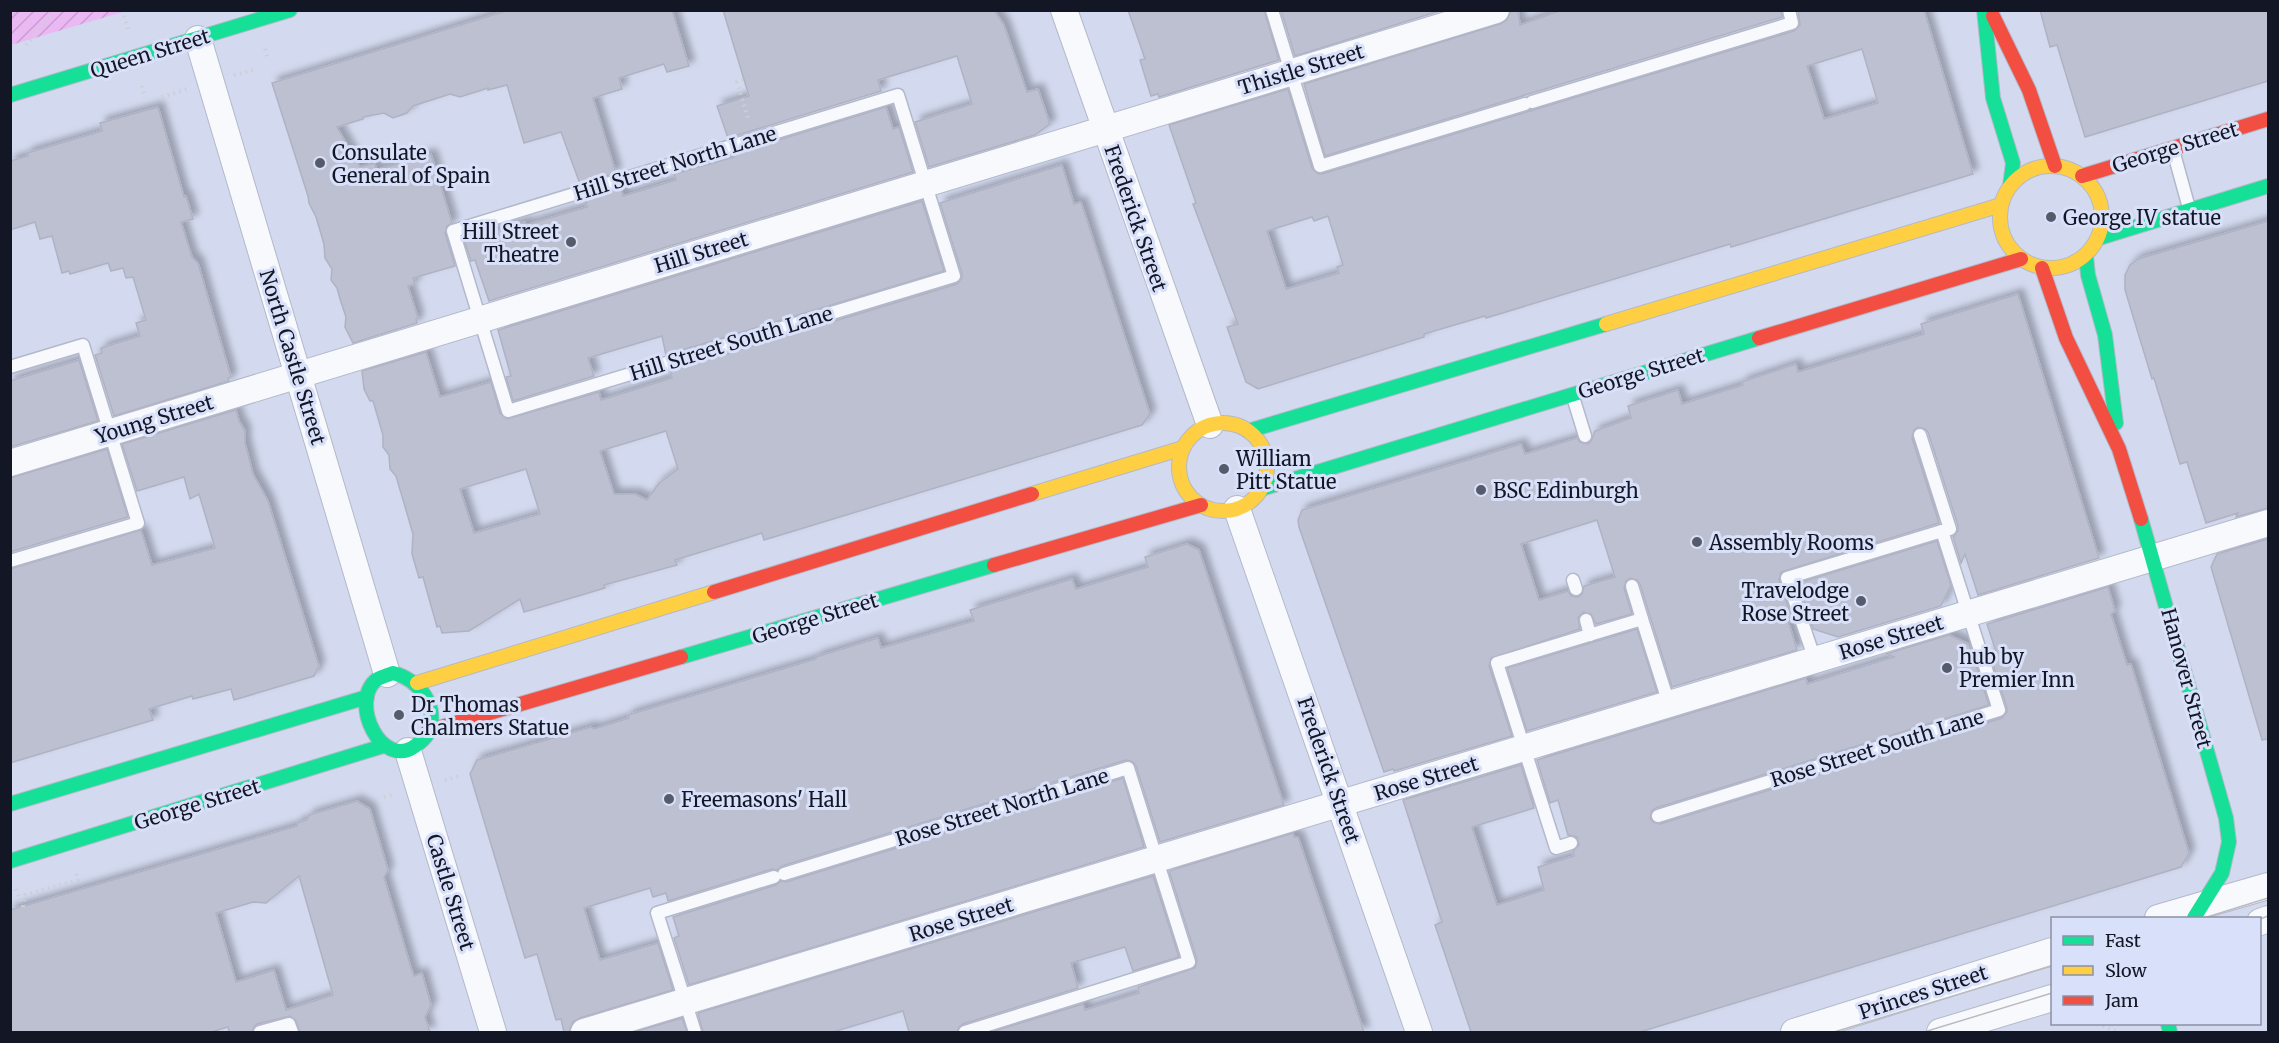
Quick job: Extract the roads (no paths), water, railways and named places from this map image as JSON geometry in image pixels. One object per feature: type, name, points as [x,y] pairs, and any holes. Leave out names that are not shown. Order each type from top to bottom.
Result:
[{"type":"street","name":"Queen Street","points":[[10,95],[290,10]]},
{"type":"street","name":"Frederick Street","points":[[1064,10],[1210,425]]},
{"type":"street","name":"Thistle Street","points":[[1105,128],[1496,10]]},
{"type":"street","points":[[1984,10],[1993,98],[2013,163],[2010,186],[2001,205],[2000,225],[2013,252],[2021,259],[2042,268],[2067,266],[2086,256],[2099,238],[2268,186]]},
{"type":"street","points":[[1990,10],[2029,90],[2055,166]]},
{"type":"street","name":"North Castle Street","points":[[198,39],[387,674]]},
{"type":"street","name":"George Street","points":[[2099,238],[2102,227],[2101,204],[2097,194],[2082,176],[2268,119]]},
{"type":"street","name":"Hill Street","points":[[298,375],[1105,128]]},
{"type":"street","points":[[2010,186],[2026,172],[2045,166],[2074,171],[2082,176]]},
{"type":"street","points":[[1248,431],[2001,205]]},
{"type":"street","name":"Hanover Street","points":[[2086,256],[2088,275],[2105,335],[2119,449]]},
{"type":"street","name":"George Street","points":[[10,861],[383,746],[395,752],[408,751],[418,745],[428,731],[1152,518],[1201,505],[1219,511],[1237,509],[1251,501],[1261,489],[1572,393],[2021,259]]},
{"type":"street","name":"Hanover Street","points":[[2042,268],[2066,338],[2119,449],[2154,558],[2226,818],[2229,842],[2222,873],[2198,912]]},
{"type":"street","name":"Young Street","points":[[10,463],[298,375]]},
{"type":"street","points":[[1201,505],[1187,493],[1182,485],[1179,467],[1183,448],[1191,436],[1210,425],[1230,423],[1248,431],[1260,442],[1266,457],[1266,473],[1261,489]]},
{"type":"street","points":[[417,683],[1183,448]]},
{"type":"street","name":"Frederick Street","points":[[1237,509],[1419,1032]]},
{"type":"street","name":"Rose Street","points":[[584,1032],[2268,523]]},
{"type":"street","points":[[383,746],[369,724],[367,697],[374,683],[387,674],[406,675],[417,683],[428,706],[428,731]]},
{"type":"street","points":[[10,804],[367,697]]},
{"type":"street","name":"Castle Street","points":[[408,751],[494,1032]]},
{"type":"street","points":[[2165,917],[2198,912],[2268,886]]},
{"type":"street","name":"Princes Street","points":[[1794,1032],[2051,951]]},
{"type":"street","points":[[1940,1032],[2051,998]]},
{"type":"lane","points":[[1272,10],[1320,166],[1792,23],[1788,10]]},
{"type":"lane","name":"Hill Street North Lane","points":[[480,319],[453,231],[464,227],[898,95],[925,183]]},
{"type":"lane","points":[[2172,148],[2189,210]]},
{"type":"lane","name":"Hill Street South Lane","points":[[480,319],[508,411],[954,276],[925,183]]},
{"type":"lane","points":[[10,367],[84,345],[138,523],[10,561]]},
{"type":"lane","points":[[1572,393],[1585,436]]},
{"type":"lane","points":[[1815,660],[1787,578],[1950,529],[1920,435]]},
{"type":"lane","points":[[1942,531],[1969,614]]},
{"type":"lane","points":[[1632,586],[1669,704]]},
{"type":"lane","name":"Rose Street South Lane","points":[[1658,816],[1999,710],[1969,614]]},
{"type":"lane","points":[[1570,843],[1556,848],[1497,663],[1642,619]]},
{"type":"lane","points":[[1586,620],[1590,635]]},
{"type":"lane","name":"Rose Street North Lane","points":[[685,1002],[657,913],[1128,768],[1157,859]]},
{"type":"lane","points":[[965,1032],[1189,962],[1157,859]]},
{"type":"lane","points":[[685,1002],[694,1032]]},
{"type":"lane","points":[[260,1032],[289,1024],[292,1032]]},
{"type":"tram line","points":[[2207,917],[2268,898]]},
{"type":"tram line","points":[[2261,919],[2268,916]]},
{"type":"tram line","points":[[1834,1032],[2051,966]]},
{"type":"tram line","points":[[1924,1032],[2051,993]]},
{"type":"place","name":"Consulate General of Spain","points":[[320,163]]},
{"type":"place","name":"George IV statue","points":[[2051,217]]},
{"type":"place","name":"Hill Street Theatre","points":[[571,242]]},
{"type":"place","name":"William Pitt Statue","points":[[1224,469]]},
{"type":"place","name":"BSC Edinburgh","points":[[1481,490]]},
{"type":"place","name":"Assembly Rooms","points":[[1697,542]]},
{"type":"place","name":"Travelodge Rose Street","points":[[1861,601]]},
{"type":"place","name":"hub by Premier Inn","points":[[1947,668]]},
{"type":"place","name":"Dr Thomas Chalmers Statue","points":[[399,715]]},
{"type":"place","name":"Freemasons' Hall","points":[[669,799]]}]
